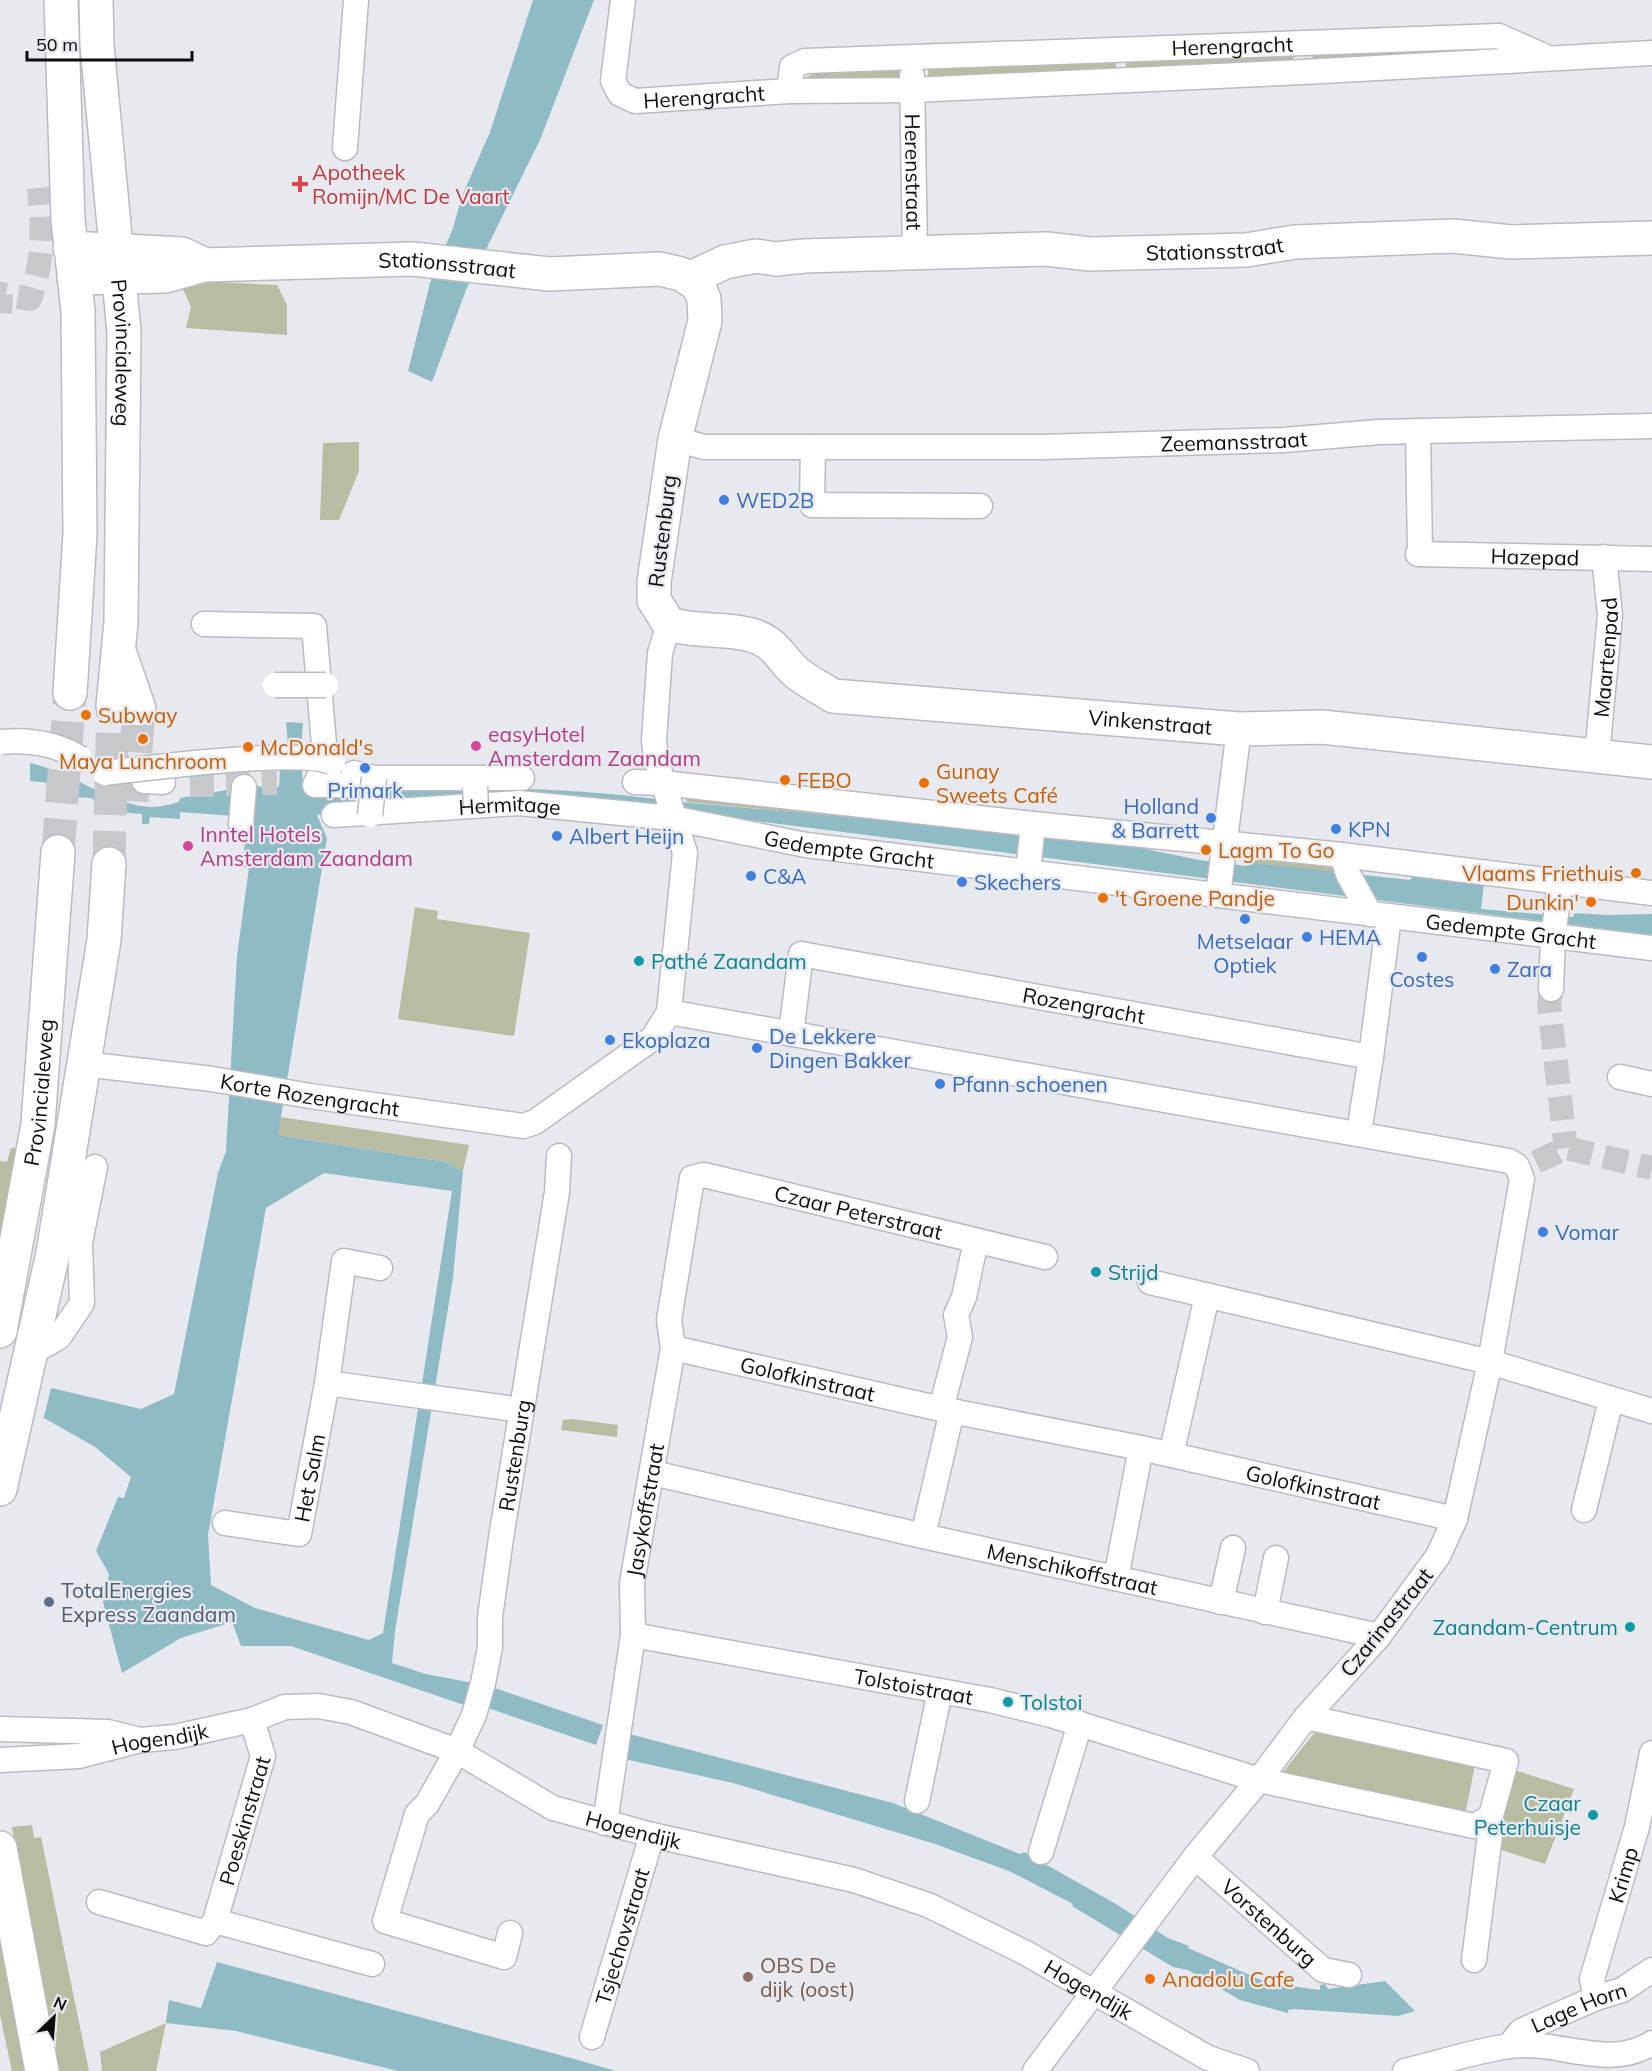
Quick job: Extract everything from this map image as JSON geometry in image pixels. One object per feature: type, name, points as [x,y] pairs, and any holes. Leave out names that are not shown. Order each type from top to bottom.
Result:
[{"type":"street","name":"Provincialeweg","points":[[61,0],[72,263],[78,311],[80,534],[70,693]]},
{"type":"street","name":"Provincialeweg","points":[[96,0],[97,45],[124,332],[118,649],[126,708]]},
{"type":"street","points":[[345,148],[356,0]]},
{"type":"street","name":"Herengracht","points":[[623,0],[613,81],[620,94],[635,101],[789,91],[912,90],[1652,53]]},
{"type":"street","name":"Herengracht","points":[[789,91],[792,67],[806,61],[911,55],[1499,36],[1549,59]]},
{"type":"street","points":[[911,55],[912,90]]},
{"type":"street","name":"Herenstraat","points":[[912,90],[915,253]]},
{"type":"street","name":"Stationsstraat","points":[[72,263],[118,264],[182,254],[204,265],[413,259],[549,274],[660,269],[681,274],[697,289],[761,270],[776,259],[804,256],[1046,249],[1090,254],[1246,250],[1295,242],[1453,236],[1511,242],[1652,238]]},
{"type":"street","name":"Rustenburg","points":[[669,624],[654,600],[654,582],[675,439],[705,321],[697,289]]},
{"type":"street","name":"Zeemansstraat","points":[[675,439],[704,447],[1054,447],[1284,440],[1418,431],[1652,426]]},
{"type":"street","name":"Hazepad","points":[[1418,431],[1419,554],[1652,558]]},
{"type":"street","points":[[813,447],[812,505],[980,506]]},
{"type":"street","name":"Maartenpad","points":[[1597,756],[1610,615],[1604,558]]},
{"type":"street","points":[[204,624],[314,626],[325,756],[325,764],[315,785],[367,782],[513,781],[519,803]]},
{"type":"street","points":[[669,624],[660,653],[654,740],[668,804],[684,853],[669,1012],[1359,1132],[1371,1057],[1373,909],[1345,864]]},
{"type":"street","name":"Vinkenstraat","points":[[669,624],[686,629],[747,634],[763,640],[781,652],[796,672],[833,696],[1239,729],[1322,727],[1652,762]]},
{"type":"street","points":[[275,685],[326,685]]},
{"type":"street","points":[[1222,870],[1239,729]]},
{"type":"street","points":[[0,742],[19,740],[42,742],[66,749],[105,773],[123,779],[200,772]]},
{"type":"street","points":[[170,774],[272,758],[322,758],[367,782],[376,813]]},
{"type":"street","points":[[636,782],[668,804]]},
{"type":"street","points":[[241,824],[244,787]]},
{"type":"street","name":"Hermitage","points":[[334,815],[519,803],[668,804]]},
{"type":"street","name":"Gedempte Gracht","points":[[668,804],[806,845],[1031,847],[1222,870],[1345,864],[1652,893]]},
{"type":"street","name":"Gedempte Gracht","points":[[668,804],[1222,870],[1373,909],[1555,923],[1652,948]]},
{"type":"street","name":"Provincialeweg","points":[[0,1331],[38,1124],[58,852]]},
{"type":"street","name":"Provincialeweg","points":[[0,1489],[8,1436],[53,1253],[106,918],[118,862]]},
{"type":"street","points":[[1551,989],[1560,884]]},
{"type":"street","name":"Rozengracht","points":[[791,1034],[801,954],[1371,1057]]},
{"type":"street","name":"Korte Rozengracht","points":[[84,1065],[212,1079],[508,1125],[535,1122],[653,1038],[669,1012]]},
{"type":"street","points":[[1620,1077],[1652,1084]]},
{"type":"street","name":"Czarinastraat","points":[[1035,2071],[1195,1857],[1259,1780],[1306,1717],[1379,1636],[1438,1556],[1455,1519],[1490,1362],[1525,1169],[1509,1161],[1359,1132]]},
{"type":"street","name":"Rustenburg","points":[[510,1933],[504,1957],[385,1921],[417,1815],[427,1804],[458,1751],[474,1715],[483,1683],[490,1647],[490,1617],[501,1538],[524,1416],[558,1183],[560,1155]]},
{"type":"street","points":[[26,1365],[59,1337],[82,1304],[80,1243],[95,1167]]},
{"type":"street","name":"Czaar Peterstraat","points":[[687,1199],[692,1178],[704,1175],[1045,1257]]},
{"type":"street","name":"Jasykoffstraat","points":[[604,1823],[633,1635],[632,1583],[673,1348],[669,1320],[687,1199]]},
{"type":"street","points":[[61,1205],[80,1243]]},
{"type":"street","points":[[923,1536],[960,1337],[956,1315],[964,1297],[975,1241]]},
{"type":"street","name":"Het Salm","points":[[225,1523],[299,1534],[327,1383],[344,1261],[380,1268]]},
{"type":"street","points":[[1150,1282],[1490,1362],[1611,1401],[1652,1411]]},
{"type":"street","points":[[1171,1455],[1207,1296]]},
{"type":"street","name":"Golofkinstraat","points":[[673,1348],[947,1410],[1141,1448],[1455,1519]]},
{"type":"street","points":[[327,1383],[443,1400],[524,1416]]},
{"type":"street","points":[[1584,1510],[1611,1401]]},
{"type":"street","points":[[1116,1578],[1141,1448]]},
{"type":"street","name":"Menschikoffstraat","points":[[653,1473],[923,1536],[1379,1636]]},
{"type":"street","points":[[1221,1602],[1233,1548]]},
{"type":"street","points":[[1265,1612],[1276,1558]]},
{"type":"street","name":"Tolstoistraat","points":[[633,1635],[1001,1702],[1080,1724],[1259,1780],[1474,1826],[1483,1821]]},
{"type":"street","points":[[917,1801],[940,1691]]},
{"type":"street","name":"Hogendijk","points":[[0,1761],[79,1756],[141,1740],[175,1737],[252,1720],[285,1707],[318,1706],[351,1712],[458,1751],[553,1808],[652,1835],[854,1880],[928,1905],[1024,1952],[1208,2058],[1247,2071]]},
{"type":"street","points":[[1306,1717],[1506,1761],[1490,1819],[1483,1821],[1490,1835],[1474,1960]]},
{"type":"street","name":"Poeskinstraat","points":[[215,1921],[263,1756],[252,1720]]},
{"type":"street","points":[[1041,1852],[1080,1724]]},
{"type":"street","points":[[0,1729],[108,1732],[141,1740]]},
{"type":"street","name":"Krimp","points":[[1596,1998],[1592,1979],[1637,1827],[1652,1753]]},
{"type":"street","name":"Tsjechovstraat","points":[[592,2037],[652,1835]]},
{"type":"street","points":[[0,1848],[42,2071]]},
{"type":"street","name":"Vorstenburg","points":[[1195,1857],[1323,1970],[1349,1975]]},
{"type":"street","points":[[99,1902],[206,1933],[215,1921],[372,1964]]},
{"type":"street","name":"Lage Horn","points":[[1509,2046],[1521,2031],[1596,1998],[1622,1990],[1652,1970]]},
{"type":"street","points":[[1406,2071],[1509,2046],[1532,2046],[1607,2058],[1625,2057],[1652,2043]]},
{"type":"green space","points":[[1479,41],[1480,58],[1313,65],[1312,48]]},
{"type":"green space","points":[[1293,50],[1294,66],[1126,73],[1126,57]]},
{"type":"green space","points":[[1116,57],[1116,73],[928,80],[928,64]]},
{"type":"green space","points":[[906,65],[906,80],[819,82],[804,79],[818,70]]},
{"type":"green space","points":[[214,282],[277,285],[287,305],[287,335],[186,328],[191,307],[182,287]]},
{"type":"green space","points":[[359,442],[359,471],[339,520],[320,520],[323,443]]},
{"type":"green space","points":[[684,794],[889,814],[896,822],[687,802]]},
{"type":"green space","points":[[1249,850],[1332,861],[1339,873],[1248,862]]},
{"type":"green space","points":[[415,907],[438,911],[437,919],[530,933],[514,1036],[398,1019]]},
{"type":"green space","points":[[280,1117],[469,1145],[463,1171],[446,1162],[278,1135]]},
{"type":"green space","points":[[23,1147],[17,1190],[0,1239],[0,1161],[7,1162],[11,1148]]},
{"type":"green space","points":[[572,1419],[618,1425],[617,1437],[561,1430],[563,1420]]},
{"type":"green space","points":[[1315,1732],[1475,1765],[1465,1815],[1280,1776]]},
{"type":"green space","points":[[1511,1769],[1574,1789],[1545,1864],[1492,1847]]},
{"type":"green space","points":[[32,1825],[34,1838],[41,1837],[89,2071],[55,2071],[12,1827]]},
{"type":"green space","points":[[0,1941],[30,2071],[12,2071],[0,2015]]},
{"type":"green space","points":[[166,2023],[156,2071],[102,2071],[100,2052]]},
{"type":"water","points":[[533,0],[594,0],[540,140],[466,290],[432,382],[408,371],[430,283],[453,228],[462,196],[490,132]]},
{"type":"water","points":[[286,722],[303,723],[301,749],[303,791],[522,789],[582,792],[1102,840],[1199,860],[1247,866],[1248,862],[1410,880],[1417,871],[1485,877],[1481,909],[1573,917],[1575,913],[1652,914],[1652,935],[615,803],[342,810],[317,815],[327,838],[278,1135],[446,1162],[463,1171],[453,1278],[395,1631],[392,1663],[426,1674],[489,1686],[603,1725],[596,1745],[482,1706],[464,1705],[291,1646],[241,1646],[232,1622],[181,1638],[122,1673],[103,1602],[109,1574],[96,1551],[118,1497],[124,1498],[131,1477],[95,1447],[44,1418],[0,1408],[0,1376],[141,1409],[174,1394],[218,1173],[226,1151],[237,956],[249,867],[243,867],[246,824],[234,816],[180,812],[180,819],[150,817],[149,824],[142,824],[142,814],[119,812],[119,806],[96,804],[92,798],[72,797],[72,791],[49,789],[49,783],[30,781],[30,763],[60,773],[122,801],[155,807],[179,802],[180,798],[250,786],[279,787],[281,750],[288,745]],"holes":[[[324,1173],[452,1191],[383,1633],[369,1640],[255,1608],[211,1585],[208,1535],[266,1208]]]},
{"type":"water","points":[[614,1730],[893,1803],[1020,1854],[1024,1852],[1116,1904],[1168,1938],[1268,1983],[1320,1990],[1320,1985],[1325,1984],[1328,1989],[1385,1981],[1415,2011],[1398,2016],[1295,2009],[1288,2010],[1288,2013],[1240,2000],[1188,1970],[1173,1967],[1072,1906],[1073,1904],[1009,1871],[935,1844],[733,1783],[611,1756]]},
{"type":"water","points":[[217,1962],[616,2071],[398,2071],[236,2031],[166,2023],[169,2000],[201,2008]]},
{"type":"pier","points":[[0,1373],[52,1384],[43,1421],[0,1411]]},
{"type":"tunnel","points":[[0,313],[1,294],[30,299],[35,284],[41,244],[39,188]]},
{"type":"tunnel","points":[[58,852],[70,693]]},
{"type":"tunnel","points":[[109,864],[113,706]]},
{"type":"tunnel","points":[[132,801],[139,709]]},
{"type":"tunnel","points":[[190,785],[277,783]]},
{"type":"tunnel","points":[[1551,989],[1549,1006],[1566,1148]]},
{"type":"tunnel","points":[[1536,1162],[1566,1148],[1652,1168]]},
{"type":"place","name":"Apotheek Romijn/MC De Vaart","points":[[300,184]]},
{"type":"place","name":"WED2B","points":[[724,500]]},
{"type":"place","name":"Subway","points":[[86,715]]},
{"type":"place","name":"Maya Lunchroom","points":[[143,739]]},
{"type":"place","name":"easyHotel Amsterdam Zaandam","points":[[476,746]]},
{"type":"place","name":"McDonald's","points":[[248,747]]},
{"type":"place","name":"Primark","points":[[365,768]]},
{"type":"place","name":"FEBO","points":[[785,780]]},
{"type":"place","name":"Gunay Sweets Café","points":[[924,783]]},
{"type":"place","name":"Holland & Barrett","points":[[1211,818]]},
{"type":"place","name":"KPN","points":[[1336,829]]},
{"type":"place","name":"Albert Heijn","points":[[557,836]]},
{"type":"place","name":"Inntel Hotels Amsterdam Zaandam","points":[[188,846]]},
{"type":"place","name":"Lagm To Go","points":[[1206,850]]},
{"type":"place","name":"Vlaams Friethuis","points":[[1636,873]]},
{"type":"place","name":"C&A","points":[[751,876]]},
{"type":"place","name":"Skechers","points":[[962,882]]},
{"type":"place","name":"'t Groene Pandje","points":[[1103,898]]},
{"type":"place","name":"Dunkin'","points":[[1591,902]]},
{"type":"place","name":"Metselaar Optiek","points":[[1245,919]]},
{"type":"place","name":"HEMA","points":[[1307,937]]},
{"type":"place","name":"Costes","points":[[1422,957]]},
{"type":"place","name":"Pathé Zaandam","points":[[639,961]]},
{"type":"place","name":"Zara","points":[[1495,969]]},
{"type":"place","name":"Ekoplaza","points":[[610,1040]]},
{"type":"place","name":"De Lekkere Dingen Bakker","points":[[757,1048]]},
{"type":"place","name":"Pfann schoenen","points":[[940,1084]]},
{"type":"place","name":"Vomar","points":[[1543,1232]]},
{"type":"place","name":"Strijd","points":[[1096,1272]]},
{"type":"place","name":"TotalEnergies Express Zaandam","points":[[49,1602]]},
{"type":"place","name":"Zaandam-Centrum","points":[[1630,1627]]},
{"type":"place","name":"Tolstoi","points":[[1008,1702]]},
{"type":"place","name":"Czaar Peterhuisje","points":[[1593,1815]]},
{"type":"place","name":"OBS De dijk (oost)","points":[[748,1977]]},
{"type":"place","name":"Anadolu Cafe","points":[[1150,1979]]}]
